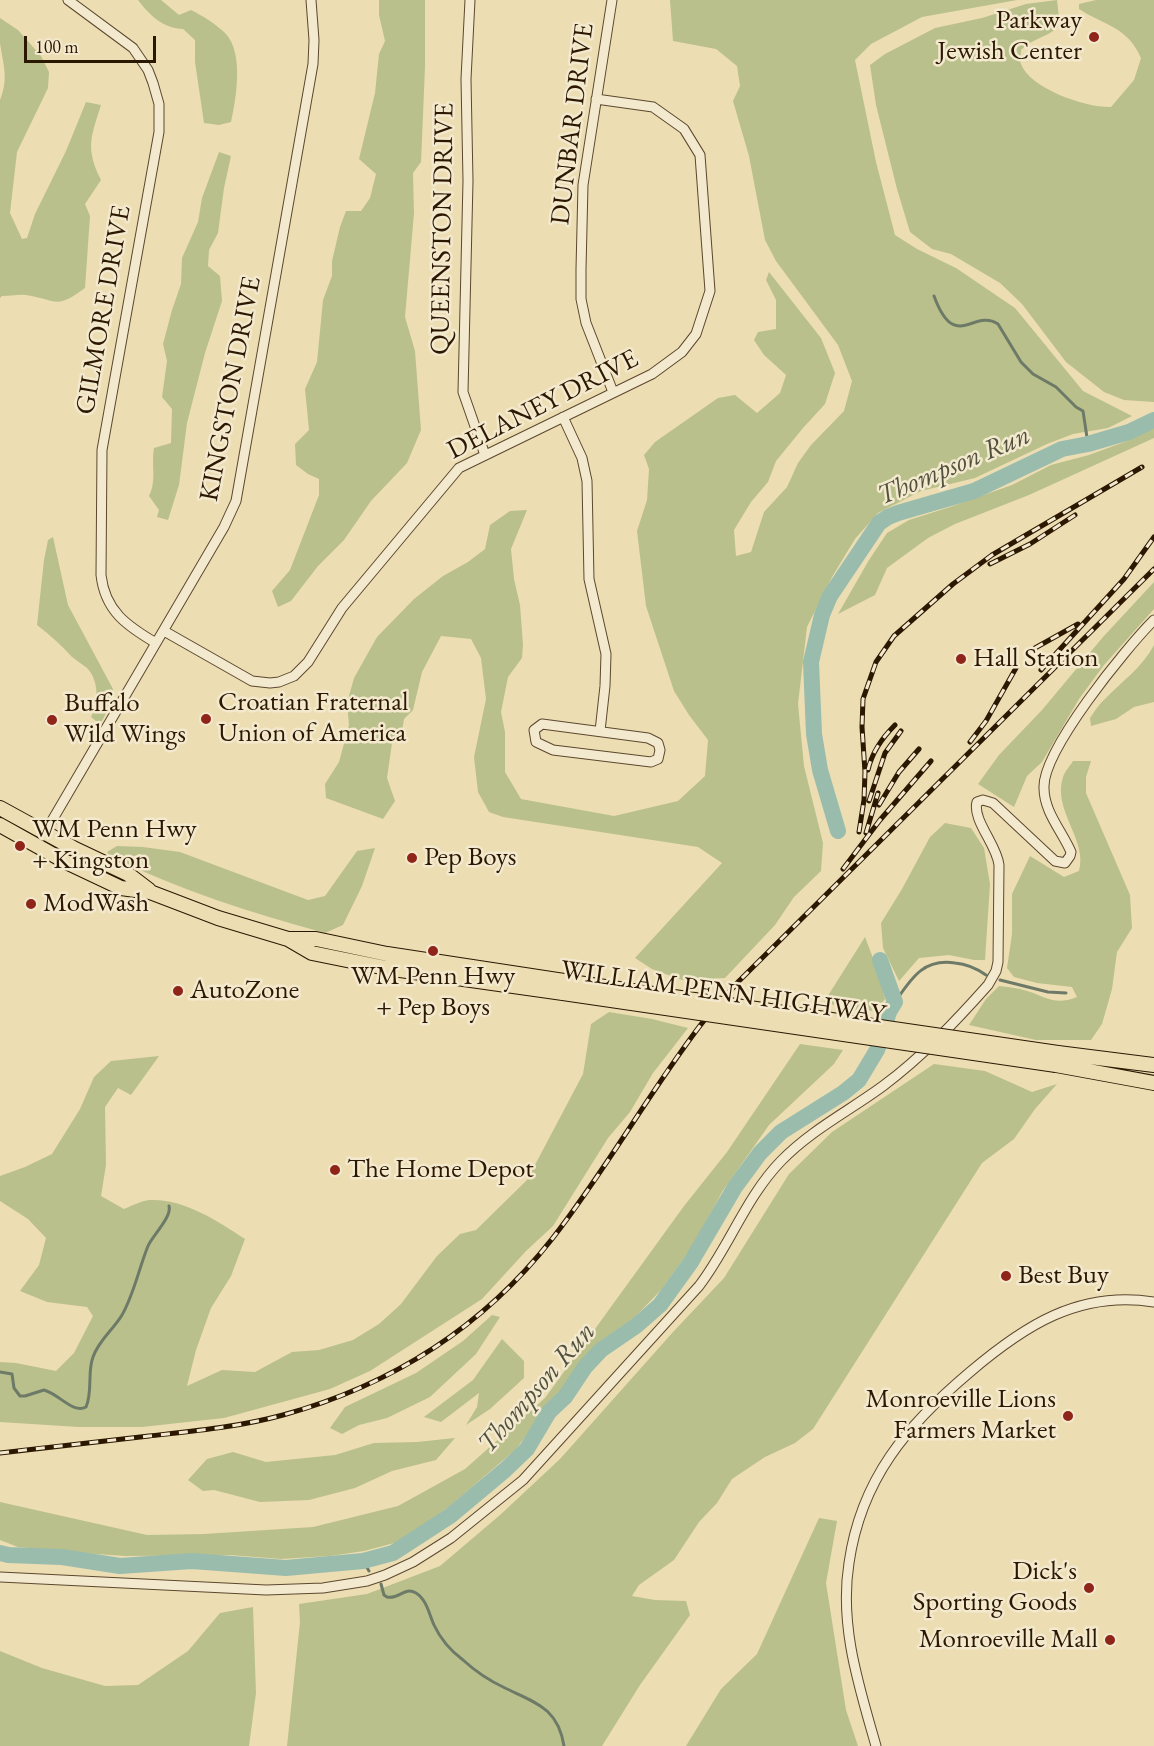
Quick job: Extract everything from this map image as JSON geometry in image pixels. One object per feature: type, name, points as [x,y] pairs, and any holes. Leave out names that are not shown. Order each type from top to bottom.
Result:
[{"type":"highway","name":"WILLIAM PENN HIGHWAY","points":[[0,808],[128,874],[150,892]]},
{"type":"highway","name":"WILLIAM PENN HIGHWAY","points":[[0,825],[36,846],[121,888],[150,892],[218,918],[288,939],[316,939],[563,987],[1057,1059],[1154,1065]]},
{"type":"highway","name":"WILLIAM PENN HIGHWAY","points":[[1057,1059],[1154,1083]]},
{"type":"street","name":"GILMORE DRIVE","points":[[68,0],[133,48],[148,70],[159,104],[159,132],[102,450],[101,564],[102,586],[109,603],[131,628],[156,643]]},
{"type":"street","name":"KINGSTON DRIVE","points":[[36,846],[229,518],[238,493],[313,64],[311,0]]},
{"type":"street","name":"QUEENSTON DRIVE","points":[[470,0],[466,79],[468,181],[463,392],[485,455]]},
{"type":"street","name":"DUNBAR DRIVE","points":[[612,0],[583,185],[581,299],[586,323],[614,392]]},
{"type":"street","name":"DELANEY DRIVE","points":[[164,631],[252,681],[279,682],[294,676],[308,662],[342,608],[459,468],[652,374],[682,352],[696,334],[710,291],[700,155],[684,129],[653,107],[596,99]]},
{"type":"street","points":[[563,417],[582,458],[587,481],[589,579],[606,654],[600,731]]},
{"type":"street","points":[[0,1577],[267,1590],[315,1589],[346,1585],[384,1575],[413,1563],[451,1538],[508,1494],[547,1456],[699,1286],[722,1253],[763,1182],[781,1160],[809,1135],[881,1088],[915,1061],[988,985],[998,962],[999,865],[996,850],[978,816],[977,802],[983,800],[993,803],[1055,861],[1065,863],[1068,860],[1071,852],[1046,803],[1044,776],[1087,702],[1154,620]]},
{"type":"street","points":[[542,724],[600,731],[648,738],[658,743],[660,750],[658,759],[651,762],[553,750],[536,742],[534,730],[542,724]]},
{"type":"street","points":[[876,1746],[852,1656],[847,1625],[846,1592],[849,1562],[857,1525],[869,1494],[887,1460],[906,1432],[929,1409],[990,1354],[1018,1333],[1058,1313],[1087,1304],[1118,1300],[1154,1302]]},
{"type":"green space","points":[[138,0],[161,0],[179,15],[191,10],[209,20],[226,34],[232,43],[237,65],[231,122],[219,125],[204,123],[195,62],[195,40],[183,29],[163,24]]},
{"type":"green space","points":[[379,0],[425,0],[421,162],[413,173],[414,213],[405,317],[415,351],[421,430],[407,463],[371,501],[344,540],[318,566],[291,601],[278,607],[272,591],[290,570],[319,495],[319,479],[296,465],[295,444],[309,430],[305,389],[317,362],[323,300],[332,276],[332,261],[346,211],[361,211],[370,198],[376,174],[359,159],[375,93],[379,54],[385,41],[379,15]]},
{"type":"green space","points":[[670,0],[1017,0],[922,17],[871,44],[855,60],[876,162],[895,235],[917,249],[956,268],[1015,308],[1083,391],[1132,416],[1108,428],[1073,434],[1047,444],[975,478],[921,491],[878,513],[855,539],[832,577],[807,627],[798,704],[804,766],[823,843],[821,871],[794,897],[775,925],[725,978],[682,980],[652,969],[635,958],[722,863],[698,847],[503,817],[489,812],[478,792],[474,757],[486,699],[481,658],[471,639],[441,636],[422,672],[413,710],[404,719],[401,738],[393,736],[387,778],[395,801],[383,819],[326,798],[325,784],[339,762],[349,725],[347,703],[354,678],[377,637],[414,599],[443,576],[485,549],[490,525],[510,511],[527,510],[511,549],[520,605],[522,658],[508,677],[501,712],[505,732],[505,772],[521,799],[614,816],[678,801],[705,776],[708,740],[674,691],[646,606],[637,531],[647,500],[649,469],[644,455],[655,442],[718,398],[735,395],[757,413],[780,393],[786,375],[764,355],[754,340],[758,332],[776,329],[776,300],[766,280],[769,272],[821,338],[835,373],[825,404],[776,461],[768,482],[751,502],[734,530],[736,556],[751,552],[764,512],[787,487],[798,463],[811,445],[844,411],[852,381],[838,345],[776,261],[765,240],[749,156],[733,101],[740,86],[737,66],[716,49],[673,41]]},
{"type":"green space","points":[[1057,0],[1060,25],[1021,50],[1021,64],[1026,73],[1047,89],[1088,104],[1111,107],[1134,80],[1141,58],[1129,39],[1079,9],[1079,4],[1096,0],[1154,0],[1154,402],[1124,400],[1104,392],[1066,362],[1022,304],[1000,283],[951,254],[932,249],[910,232],[876,105],[870,65],[885,54],[935,28],[982,18],[1026,4]]},
{"type":"green space","points":[[0,18],[18,30],[41,56],[49,72],[48,88],[17,152],[10,213],[22,239],[27,238],[35,214],[66,151],[86,102],[101,105],[91,142],[91,151],[101,180],[85,204],[90,216],[85,288],[62,301],[56,302],[23,295],[0,298],[0,100],[5,78],[0,43]]},
{"type":"green space","points":[[219,152],[231,156],[218,233],[209,250],[208,266],[220,276],[222,301],[205,353],[187,423],[179,485],[168,520],[157,517],[159,510],[149,496],[153,485],[154,448],[171,443],[172,409],[162,397],[167,361],[163,344],[181,284],[182,258],[198,222],[202,198]]},
{"type":"green space","points":[[1154,427],[1154,438],[1029,495],[955,524],[928,538],[887,568],[875,595],[838,614],[887,533],[909,520],[1012,485],[1051,465],[1089,455],[1127,441]]},
{"type":"green space","points":[[53,537],[68,605],[113,689],[110,705],[102,721],[96,721],[91,717],[97,692],[91,673],[37,625],[44,560],[48,540]]},
{"type":"green space","points":[[1154,582],[1154,609],[1104,665],[1079,699],[1042,762],[1027,776],[1014,807],[978,784],[999,755],[1042,710],[1103,637]]},
{"type":"green space","points":[[1154,645],[1154,702],[1134,707],[1116,719],[1091,726],[1090,718],[1099,706],[1138,667]]},
{"type":"green space","points":[[1073,761],[1091,761],[1086,777],[1086,793],[1130,895],[1132,928],[1117,952],[1112,989],[1102,1024],[1091,1040],[1036,1040],[969,1025],[986,999],[999,986],[1024,990],[1056,1001],[1077,997],[1072,987],[1037,983],[1014,977],[1007,968],[1012,934],[1012,894],[1030,856],[1064,877],[1079,871],[1079,848],[1062,801],[1061,789],[1064,775]]},
{"type":"green space","points":[[945,823],[971,828],[984,848],[990,884],[985,960],[949,955],[919,958],[899,981],[883,948],[881,923],[930,837]]},
{"type":"green space","points":[[117,846],[180,852],[308,900],[325,896],[357,851],[375,848],[362,886],[343,925],[325,933],[243,909],[162,880],[110,856],[107,852]]},
{"type":"green space","points":[[865,937],[885,999],[876,1011],[848,1009],[824,1002]]},
{"type":"green space","points":[[609,1012],[688,1028],[653,1073],[630,1112],[608,1138],[553,1226],[526,1251],[482,1299],[370,1371],[330,1389],[224,1418],[142,1427],[79,1427],[0,1422],[0,1362],[56,1371],[74,1353],[93,1316],[87,1307],[47,1302],[20,1291],[39,1265],[46,1238],[28,1219],[0,1201],[0,1176],[52,1154],[80,1109],[94,1077],[111,1061],[159,1056],[131,1095],[118,1088],[105,1107],[106,1165],[101,1196],[124,1209],[148,1200],[176,1203],[212,1218],[245,1239],[231,1276],[211,1308],[196,1350],[187,1386],[222,1370],[255,1372],[292,1352],[319,1350],[353,1340],[379,1324],[401,1304],[437,1256],[460,1234],[476,1230],[527,1180],[583,1074],[591,1024]]},
{"type":"green space","points":[[800,1044],[843,1050],[834,1064],[769,1125],[722,1192],[696,1241],[662,1289],[632,1320],[598,1343],[516,1449],[450,1506],[402,1541],[364,1551],[281,1559],[230,1555],[125,1556],[18,1547],[0,1540],[0,1502],[147,1535],[313,1527],[398,1506],[465,1469],[545,1398],[684,1206],[727,1152]]},
{"type":"green space","points":[[934,1064],[985,1071],[1032,1092],[1057,1084],[1035,1109],[1014,1139],[982,1163],[813,1429],[795,1443],[765,1457],[732,1479],[674,1560],[639,1585],[632,1596],[655,1600],[686,1601],[690,1615],[640,1685],[602,1746],[287,1746],[300,1622],[299,1604],[367,1594],[440,1566],[500,1515],[560,1459],[724,1278],[789,1174],[832,1132]]},
{"type":"green space","points":[[492,1315],[500,1317],[476,1354],[430,1397],[387,1418],[359,1425],[342,1434],[330,1428],[345,1407],[416,1373],[463,1341]]},
{"type":"green space","points":[[502,1339],[524,1361],[524,1378],[490,1409],[466,1425],[477,1407],[479,1393],[441,1422],[424,1417],[473,1380]]},
{"type":"green space","points":[[455,1438],[436,1460],[392,1471],[355,1488],[309,1500],[260,1502],[214,1490],[203,1491],[188,1480],[207,1459],[233,1452],[266,1462],[335,1455],[374,1443]]},
{"type":"green space","points":[[819,1518],[837,1521],[826,1583],[846,1710],[858,1746],[686,1746],[721,1689],[757,1654]]},
{"type":"green space","points":[[253,1607],[256,1693],[249,1746],[0,1746],[0,1651],[42,1668],[105,1686],[138,1685],[188,1651],[220,1613]]},
{"type":"waterway","points":[[934,296],[942,313],[949,322],[957,326],[980,321],[998,324],[1021,362],[1033,374],[1056,387],[1083,411],[1088,444]]},
{"type":"waterway","name":"Thompson Run","points":[[838,831],[820,770],[814,734],[811,662],[822,615],[830,596],[879,523],[898,513],[974,491],[1062,449],[1129,432],[1154,420]]},
{"type":"waterway","name":"Thompson Run","points":[[0,1553],[62,1557],[120,1566],[192,1561],[286,1568],[363,1561],[393,1553],[450,1516],[527,1449],[549,1412],[565,1397],[585,1367],[601,1350],[636,1326],[660,1305],[691,1262],[735,1187],[760,1153],[781,1132],[843,1093],[859,1080],[877,1050],[889,1012],[895,1002],[880,960]]},
{"type":"waterway","points":[[895,1002],[919,972],[934,964],[944,962],[964,964],[986,975]]},
{"type":"waterway","points":[[1000,980],[1048,992],[1066,993]]},
{"type":"waterway","points":[[0,1372],[12,1374],[14,1388],[20,1396],[44,1390],[71,1406],[86,1407],[93,1357],[126,1307],[148,1246],[165,1221],[169,1206]]},
{"type":"waterway","points":[[363,1561],[369,1571]]},
{"type":"waterway","points":[[381,1584],[384,1595],[387,1597],[395,1597],[408,1591],[420,1596],[436,1630],[450,1648],[488,1679],[544,1708],[557,1723],[564,1746]]},
{"type":"railway","points":[[859,832],[865,772],[863,699],[876,662],[894,636],[953,584],[992,555],[1142,467]]},
{"type":"railway","points":[[990,564],[1030,544],[1075,515]]},
{"type":"railway","points":[[1041,670],[1124,579],[1154,537]]},
{"type":"railway","points":[[0,1453],[216,1428],[283,1415],[323,1402],[398,1370],[465,1326],[496,1300],[552,1239],[590,1187],[680,1053],[739,981],[1154,569]]},
{"type":"railway","points":[[1035,648],[1078,624]]},
{"type":"railway","points":[[970,742],[986,721],[1016,668]]},
{"type":"railway","points":[[868,770],[878,746],[895,725]]},
{"type":"railway","points":[[869,801],[885,753],[901,731]]},
{"type":"railway","points":[[879,805],[899,772],[919,749]]},
{"type":"railway","points":[[843,869],[880,820],[931,761]]},
{"type":"railway","points":[[866,833],[878,793]]},
{"type":"place","name":"Parkway Jewish Center","points":[[1094,37]]},
{"type":"place","name":"Hall Station","points":[[961,659]]},
{"type":"place","name":"Croatian Fraternal Union of America","points":[[206,719]]},
{"type":"place","name":"Buffalo Wild Wings","points":[[52,720]]},
{"type":"place","name":"WM Penn Hwy + Kingston","points":[[20,846]]},
{"type":"place","name":"Pep Boys","points":[[412,858]]},
{"type":"place","name":"ModWash","points":[[31,904]]},
{"type":"place","name":"WM Penn Hwy + Pep Boys","points":[[433,951]]},
{"type":"place","name":"AutoZone","points":[[178,991]]},
{"type":"place","name":"The Home Depot","points":[[335,1170]]},
{"type":"place","name":"Best Buy","points":[[1006,1276]]},
{"type":"place","name":"Monroeville Lions Farmers Market","points":[[1068,1416]]},
{"type":"place","name":"Dick's Sporting Goods","points":[[1089,1588]]},
{"type":"place","name":"Monroeville Mall","points":[[1110,1640]]}]
